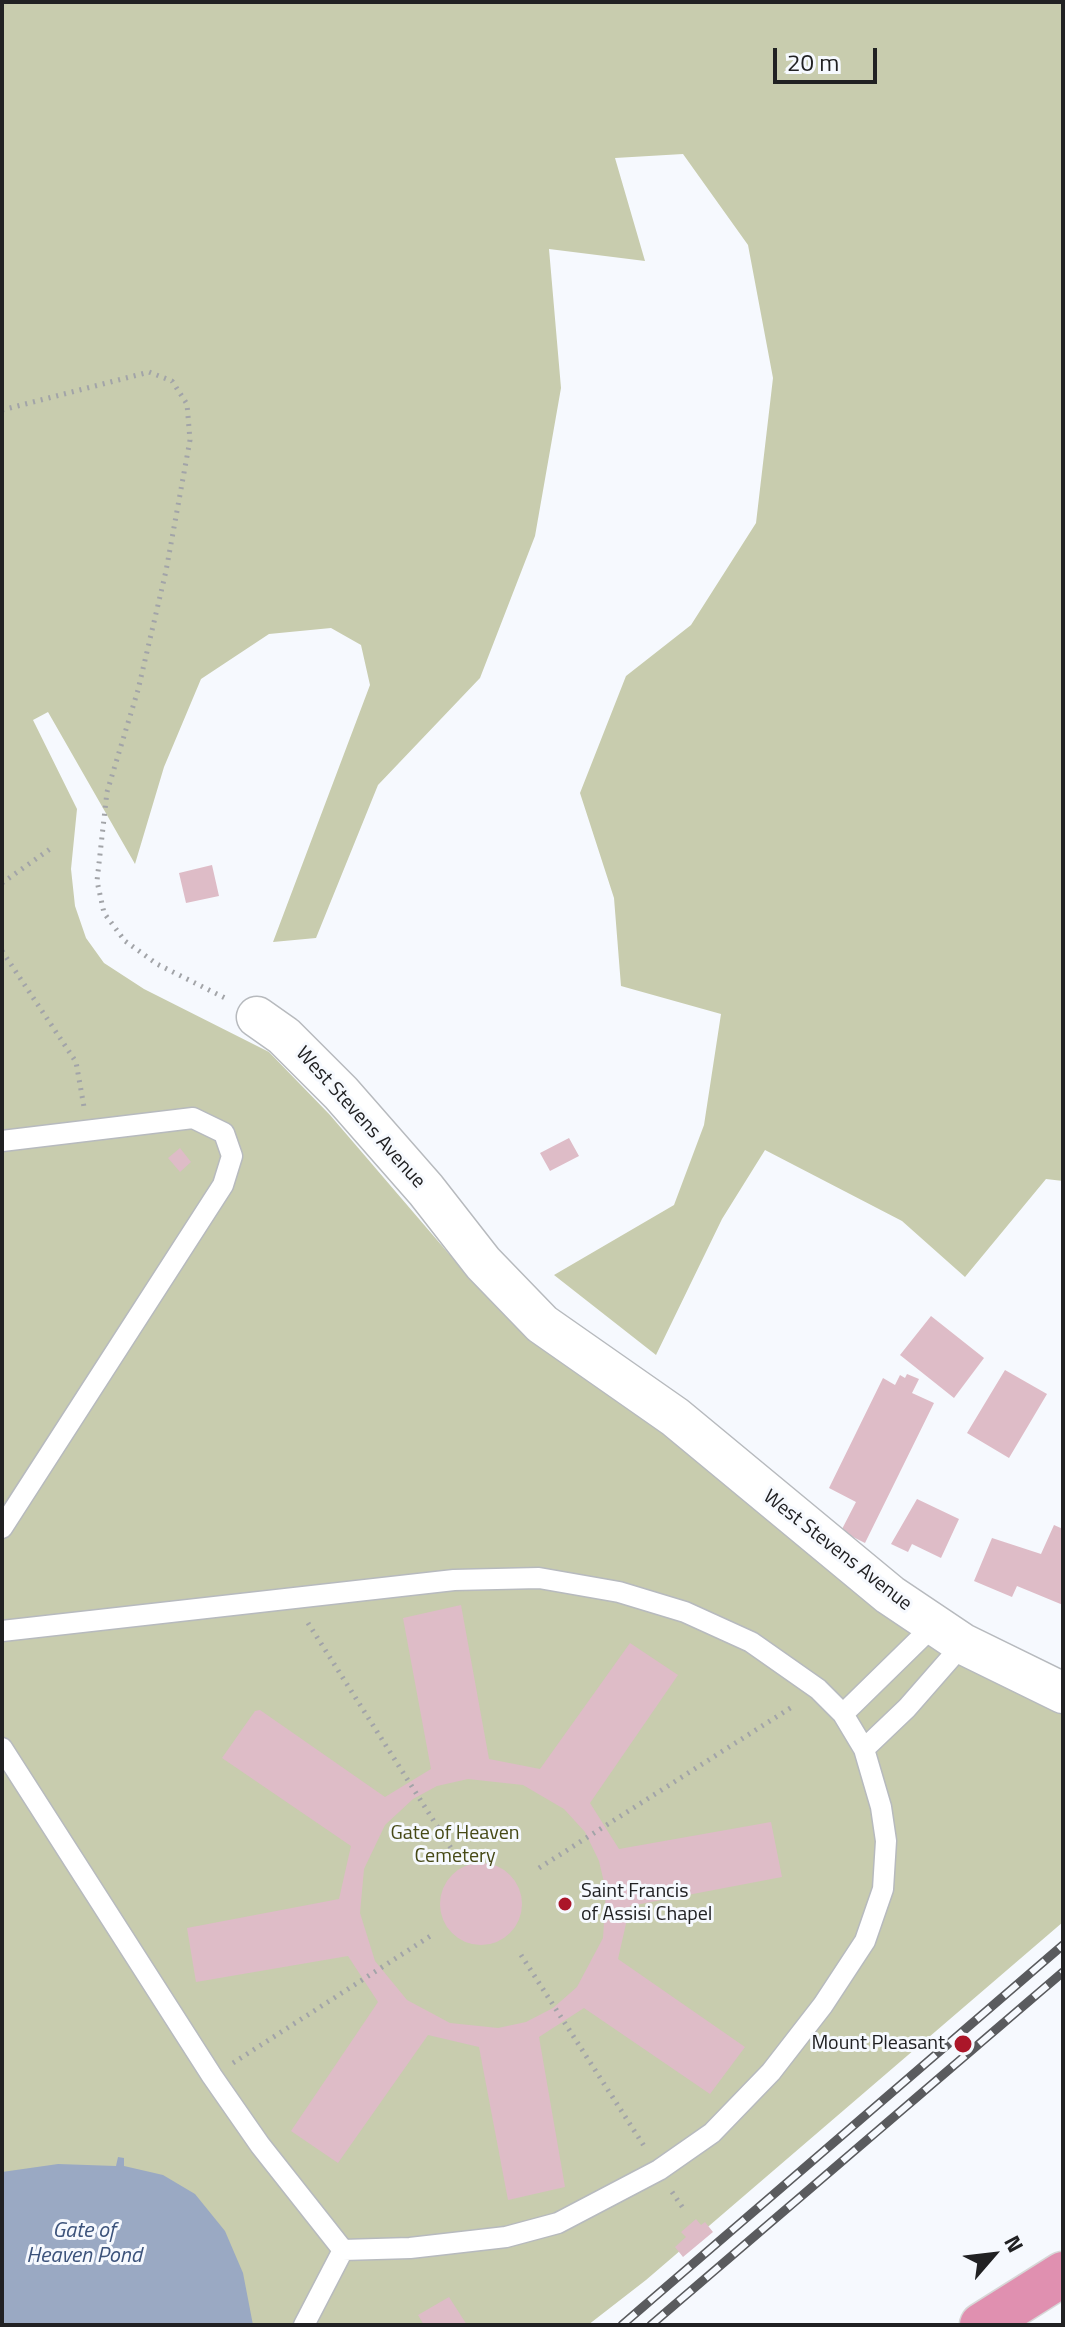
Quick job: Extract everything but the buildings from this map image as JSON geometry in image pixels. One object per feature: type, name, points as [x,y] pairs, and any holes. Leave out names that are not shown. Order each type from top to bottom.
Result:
[{"type":"highway","points":[[982,2325],[1063,2274]]},
{"type":"street","name":"West Stevens Avenue","points":[[257,1017],[312,1062],[361,1115],[483,1263],[542,1324],[675,1417],[866,1577],[949,1635],[1063,1693]]},
{"type":"lane","points":[[2,1141],[193,1118],[224,1133],[232,1156],[223,1185],[2,1528]]},
{"type":"lane","points":[[2,1631],[454,1580],[539,1578],[619,1592],[685,1612],[751,1642],[818,1689],[843,1714],[864,1749],[881,1807],[886,1841],[883,1889],[865,1941],[823,2005],[771,2072],[712,2133],[659,2170],[558,2223],[506,2237],[410,2248],[343,2250]]},
{"type":"lane","points":[[843,1714],[949,1635]]},
{"type":"lane","points":[[864,1749],[907,1708],[949,1635]]},
{"type":"lane","points":[[2,1748],[212,2076],[260,2145],[343,2250]]},
{"type":"lane","points":[[304,2325],[343,2250]]},
{"type":"path","points":[[2,410],[149,372],[165,376],[184,395],[191,429],[185,468],[155,625],[107,792],[97,881],[104,913],[125,941],[157,964],[257,1017]]},
{"type":"path","points":[[2,883],[50,849]]},
{"type":"path","points":[[2,951],[76,1062],[89,1131]]},
{"type":"path","points":[[293,1598],[451,1848]]},
{"type":"path","points":[[539,1868],[818,1689]]},
{"type":"path","points":[[212,2076],[432,1935]]},
{"type":"path","points":[[521,1955],[659,2170]]},
{"type":"green space","name":"Gate of Heaven Cemetery","points":[[2,2],[1063,2],[1063,1181],[1046,1179],[965,1277],[902,1221],[765,1150],[722,1219],[656,1355],[554,1275],[674,1205],[704,1125],[721,1014],[621,986],[614,898],[580,793],[626,676],[691,625],[756,523],[773,378],[748,245],[683,154],[615,158],[645,261],[549,249],[561,388],[535,536],[480,678],[378,785],[316,938],[273,942],[370,685],[361,645],[331,628],[269,634],[201,679],[164,767],[135,864],[48,712],[33,720],[77,809],[71,869],[75,906],[86,938],[104,963],[144,989],[269,1052],[330,1115],[479,1289],[576,1366],[986,1673],[1063,1715],[1063,1922],[646,2280],[588,2325],[2,2325]]},
{"type":"water","name":"Gate of Heaven Pond","points":[[118,2157],[124,2158],[124,2166],[163,2175],[195,2194],[225,2231],[243,2273],[253,2325],[2,2325],[2,2172],[58,2164],[116,2166]]},
{"type":"railway","points":[[622,2325],[1063,1945]]},
{"type":"railway","points":[[651,2325],[1063,1972]]},
{"type":"place","name":"Saint Francis of Assisi Chapel","points":[[565,1904]]},
{"type":"place","name":"Mount Pleasant","points":[[963,2044]]}]
